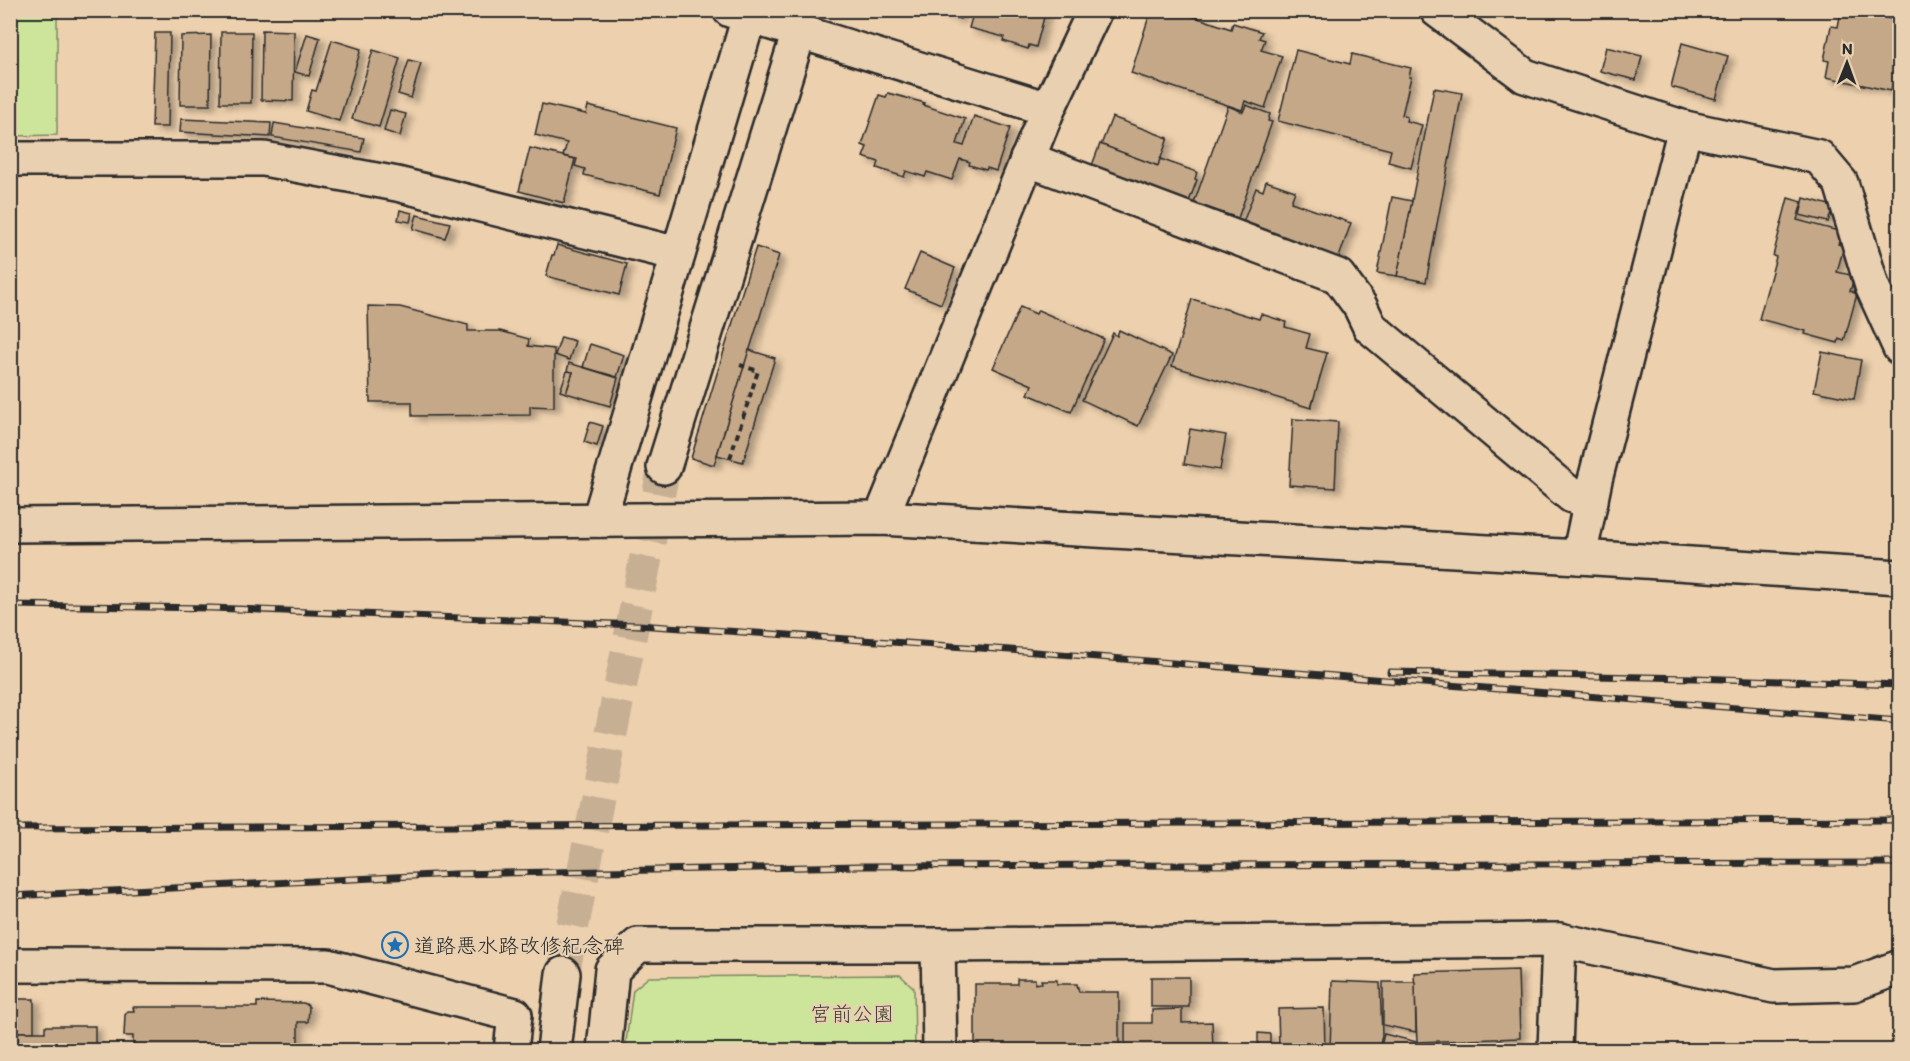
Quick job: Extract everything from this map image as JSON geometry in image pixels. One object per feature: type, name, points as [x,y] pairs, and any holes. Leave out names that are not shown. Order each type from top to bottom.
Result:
[{"type":"street","points":[[881,518],[1048,109],[1095,10]]},
{"type":"street","points":[[1437,10],[1525,76],[1685,128],[1819,157],[1841,183],[1872,286],[1899,348]]},
{"type":"street","points":[[599,520],[678,254],[740,14],[1048,109]]},
{"type":"street","points":[[664,467],[799,32]]},
{"type":"street","points":[[1579,557],[1685,128]]},
{"type":"street","points":[[10,159],[264,159],[398,184],[678,254]]},
{"type":"street","points":[[1027,159],[1338,276],[1360,306],[1370,327],[1572,496],[1591,501]]},
{"type":"street","points":[[10,525],[881,518],[1899,577]]},
{"type":"street","points":[[1555,1050],[1559,940]]},
{"type":"street","points":[[604,1050],[612,970],[638,945],[1559,940],[1774,986],[1854,984],[1899,967]]},
{"type":"street","points":[[938,945],[940,1050]]},
{"type":"street","points":[[10,965],[328,966],[515,1015],[511,1050]]},
{"type":"street","points":[[554,1050],[563,974]]},
{"type":"path","points":[[730,458],[758,371],[733,363]]},
{"type":"green space","points":[[10,11],[57,11],[57,135],[11,136]]},
{"type":"green space","name":"宮前公園","points":[[900,975],[914,988],[915,1050],[625,1050],[633,990],[649,977]]},
{"type":"building","points":[[935,10],[962,10],[960,19]]},
{"type":"building","points":[[974,10],[1046,10],[1036,47],[1029,45],[1028,49],[1003,41],[1004,37],[969,28]]},
{"type":"building","points":[[1151,10],[1174,10],[1231,29],[1233,23],[1262,32],[1259,38],[1265,40],[1261,50],[1282,56],[1265,108],[1245,101],[1242,110],[1131,73]]},
{"type":"building","points":[[1841,10],[1852,10],[1900,21],[1900,51],[1891,91],[1826,77],[1829,61],[1824,60],[1831,26],[1838,27]]},
{"type":"building","points":[[262,30],[294,31],[293,101],[261,100]]},
{"type":"building","points":[[221,32],[252,32],[251,103],[220,103]]},
{"type":"building","points":[[155,33],[170,33],[168,127],[152,127]]},
{"type":"building","points":[[307,34],[320,38],[309,76],[295,72]]},
{"type":"building","points":[[211,35],[210,105],[180,105],[181,36]]},
{"type":"building","points":[[332,40],[361,49],[339,121],[306,111],[312,90],[316,91]]},
{"type":"building","points":[[1682,43],[1728,56],[1716,99],[1671,87]]},
{"type":"building","points":[[1606,47],[1642,56],[1636,80],[1600,71]]},
{"type":"building","points":[[373,50],[400,58],[379,127],[352,119]]},
{"type":"building","points":[[1296,50],[1350,64],[1352,54],[1411,68],[1402,115],[1407,117],[1406,121],[1422,125],[1411,168],[1388,162],[1391,150],[1278,121]]},
{"type":"building","points":[[409,60],[421,63],[411,98],[398,94]]},
{"type":"building","points":[[1434,88],[1462,93],[1426,282],[1397,276]]},
{"type":"building","points":[[888,93],[925,103],[923,105],[965,119],[957,144],[964,146],[974,116],[1010,128],[996,171],[969,165],[970,162],[960,159],[952,180],[927,172],[925,177],[906,171],[904,177],[877,168],[879,162],[863,157],[867,147],[862,145],[879,95],[886,97]]},
{"type":"building","points":[[542,104],[586,114],[588,106],[676,128],[660,194],[584,175],[585,169],[575,166],[577,159],[563,156],[567,143],[535,135]]},
{"type":"building","points":[[1246,105],[1270,114],[1268,121],[1272,122],[1238,218],[1194,203],[1228,106],[1243,112]]},
{"type":"building","points":[[390,110],[406,114],[400,136],[384,131]]},
{"type":"building","points":[[1112,117],[1168,138],[1158,166],[1101,145]]},
{"type":"building","points":[[181,119],[271,123],[270,137],[180,132]]},
{"type":"building","points":[[274,123],[364,138],[361,152],[272,137]]},
{"type":"building","points":[[1100,144],[1158,166],[1160,159],[1197,172],[1195,179],[1197,180],[1188,204],[1091,168]]},
{"type":"building","points":[[530,148],[575,159],[564,203],[519,191]]},
{"type":"building","points":[[1266,181],[1295,191],[1291,202],[1351,223],[1337,263],[1241,228],[1256,188],[1263,191]]},
{"type":"building","points":[[1392,197],[1412,201],[1397,276],[1377,273]]},
{"type":"building","points":[[1788,198],[1802,202],[1797,220],[1842,232],[1838,244],[1844,246],[1837,272],[1855,276],[1850,291],[1857,294],[1844,341],[1839,339],[1838,343],[1805,334],[1806,331],[1759,319],[1776,257],[1773,256]]},
{"type":"building","points":[[1804,198],[1833,206],[1828,222],[1800,215]]},
{"type":"building","points":[[400,210],[412,213],[410,222],[398,220]]},
{"type":"building","points":[[417,215],[450,223],[445,238],[413,229]]},
{"type":"building","points":[[557,245],[627,264],[619,295],[546,276]]},
{"type":"building","points":[[756,247],[779,255],[714,465],[691,458]]},
{"type":"building","points":[[920,253],[955,268],[941,304],[905,289]]},
{"type":"building","points":[[1192,299],[1259,319],[1261,314],[1286,322],[1285,327],[1310,334],[1306,348],[1327,353],[1311,408],[1172,366]]},
{"type":"building","points":[[368,306],[400,307],[468,325],[468,331],[500,331],[529,339],[528,346],[554,349],[554,407],[530,406],[530,415],[412,416],[412,402],[370,402]]},
{"type":"building","points":[[1020,307],[1036,314],[1038,310],[1104,339],[1071,412],[1028,394],[1032,385],[993,368]]},
{"type":"building","points":[[1119,330],[1172,355],[1138,426],[1082,400],[1113,333],[1117,336]]},
{"type":"building","points":[[561,337],[575,341],[569,360],[555,355]]},
{"type":"building","points":[[590,344],[624,355],[617,377],[583,367]]},
{"type":"building","points":[[749,350],[775,358],[743,462],[717,455]]},
{"type":"building","points":[[1822,352],[1861,360],[1854,399],[1814,391]]},
{"type":"building","points":[[569,363],[618,378],[610,406],[566,393],[573,372],[567,371]]},
{"type":"building","points":[[567,371],[573,372],[566,393],[560,391]]},
{"type":"building","points":[[1293,419],[1338,422],[1335,488],[1289,485]]},
{"type":"building","points":[[590,422],[603,426],[597,446],[584,442]]},
{"type":"building","points":[[1190,429],[1226,435],[1220,470],[1184,464]]},
{"type":"building","points":[[1518,970],[1520,1038],[1417,1042],[1414,973]]},
{"type":"building","points":[[1151,977],[1189,977],[1189,1007],[1151,1007]]},
{"type":"building","points":[[1017,979],[1035,979],[1035,984],[1042,983],[1041,980],[1057,980],[1057,984],[1077,984],[1079,992],[1119,992],[1119,1050],[966,1050],[966,1048],[975,1048],[975,984],[1017,984]]},
{"type":"building","points":[[1332,981],[1380,983],[1382,1035],[1379,1050],[1330,1050]]},
{"type":"building","points":[[1383,982],[1415,982],[1416,1032],[1383,1025]]},
{"type":"building","points":[[16,999],[34,999],[34,1032],[16,1032]]},
{"type":"building","points":[[257,1002],[303,1003],[309,1007],[308,1022],[298,1022],[298,1050],[133,1050],[133,1036],[124,1036],[125,1015],[128,1011],[134,1011],[133,1007],[257,1007]]},
{"type":"building","points":[[1324,1008],[1325,1050],[1279,1050],[1278,1009]]},
{"type":"building","points":[[1182,1009],[1182,1023],[1212,1022],[1213,1050],[1125,1050],[1125,1023],[1152,1023],[1152,1010]]},
{"type":"building","points":[[45,1026],[95,1026],[95,1050],[18,1050],[18,1032],[45,1032]]},
{"type":"building","points":[[1258,1033],[1270,1034],[1270,1049],[1258,1049]]},
{"type":"building","points":[[1384,1034],[1417,1042],[1415,1050],[1380,1050]]},
{"type":"tunnel","points":[[563,974],[664,467]]},
{"type":"railway","points":[[10,605],[211,608],[638,625],[1010,650],[1900,721]]},
{"type":"railway","points":[[1390,672],[1900,685]]},
{"type":"railway","points":[[10,828],[1900,820]]},
{"type":"railway","points":[[10,896],[454,874],[861,866],[1900,863]]},
{"type":"place","name":"道路悪水路改修紀念碑","points":[[395,945]]}]
